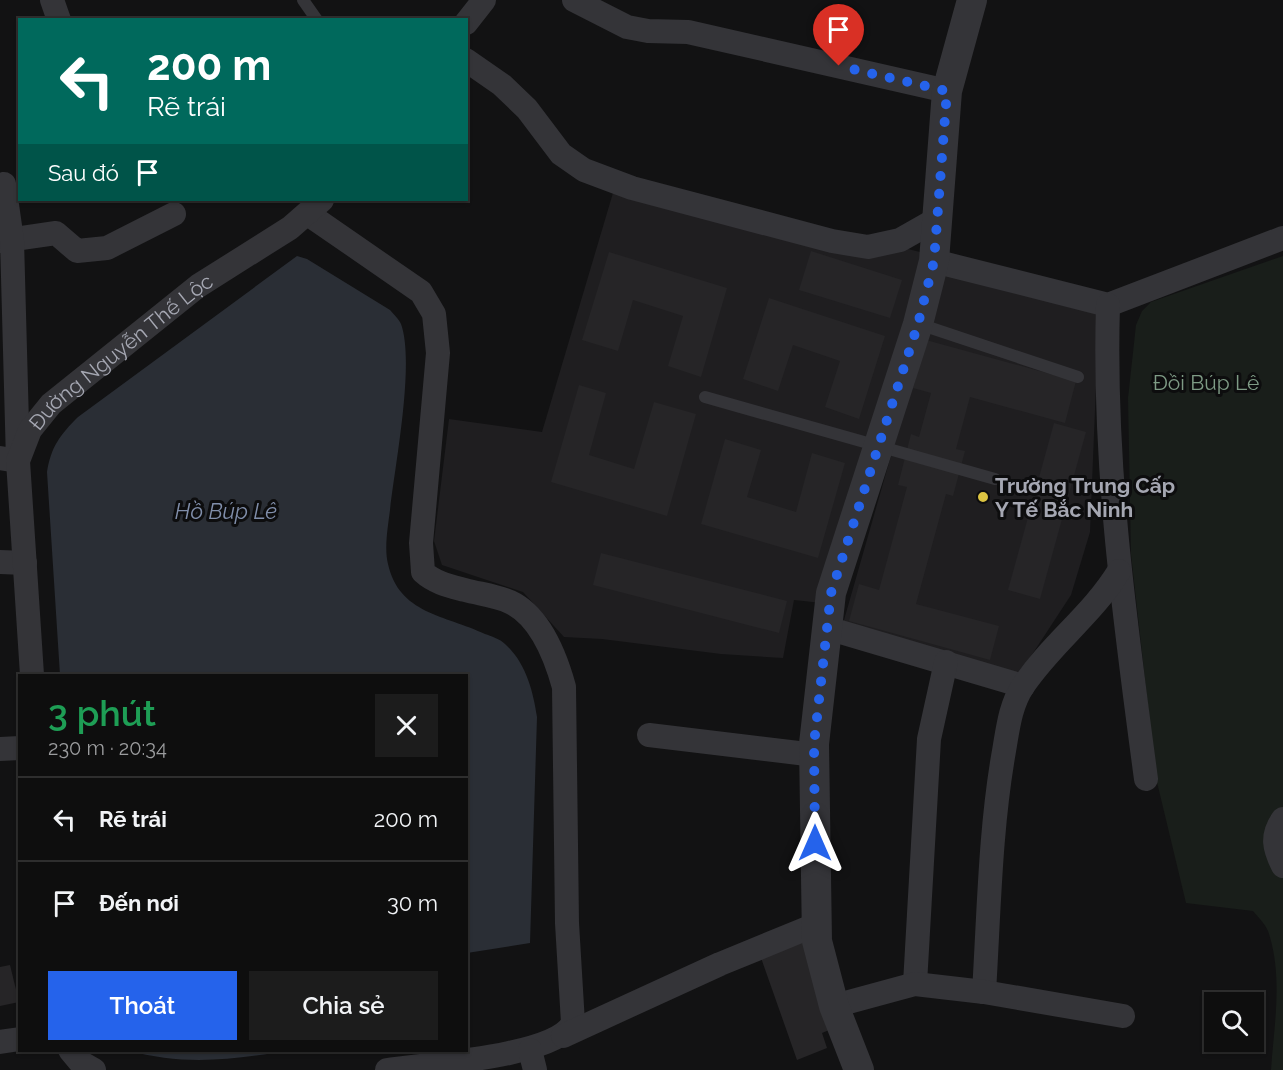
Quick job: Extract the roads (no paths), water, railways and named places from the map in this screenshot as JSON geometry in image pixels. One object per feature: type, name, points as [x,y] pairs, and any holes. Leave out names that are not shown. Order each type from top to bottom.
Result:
[{"type":"street","points":[[52,0],[58,18]]},
{"type":"street","points":[[468,20],[484,0]]},
{"type":"street","points":[[574,0],[627,27],[648,31],[688,32],[947,91]]},
{"type":"street","points":[[859,1070],[834,1006],[815,925],[815,755],[827,628],[831,593],[918,324],[934,261],[947,91],[972,0]]},
{"type":"street","points":[[468,61],[502,85],[527,109],[561,153],[584,170],[632,188],[832,242],[868,247],[900,240],[937,219]]},
{"type":"street","points":[[4,184],[9,460]]},
{"type":"street","points":[[315,207],[421,292],[434,314],[438,353],[422,521],[423,572],[438,582],[516,606],[544,638],[564,687],[567,923],[574,1017],[570,1029],[533,1060],[387,1070]]},
{"type":"street","name":"Đường Nguyễn Thế Lộc","points":[[32,674],[25,563],[9,460],[51,404],[198,286],[315,207]]},
{"type":"street","points":[[6,241],[56,233],[77,251],[106,248],[174,214]]},
{"type":"street","points":[[934,261],[1108,305],[1283,238]]},
{"type":"street","points":[[1108,305],[1105,386],[1119,571],[1146,779]]},
{"type":"street","points":[[0,562],[25,563]]},
{"type":"street","points":[[984,992],[995,824],[1001,766],[1012,707],[1023,686],[1077,622],[1105,594],[1119,571]]},
{"type":"street","points":[[827,628],[1023,686]]},
{"type":"street","points":[[915,984],[929,740],[946,662]]},
{"type":"street","points":[[649,735],[815,755]]},
{"type":"street","points":[[0,749],[18,748]]},
{"type":"street","points":[[1283,819],[1277,828],[1274,846],[1283,866]]},
{"type":"street","points":[[563,1036],[720,964],[815,925]]},
{"type":"street","points":[[834,1006],[915,984],[984,992],[1123,1016]]},
{"type":"street","points":[[0,1042],[18,1039]]},
{"type":"street","points":[[72,1052],[80,1062],[94,1070]]},
{"type":"lane","points":[[303,0],[316,18]]},
{"type":"lane","points":[[918,324],[1078,377]]},
{"type":"lane","points":[[705,397],[995,479]]},
{"type":"water","name":"Hồ Búp Lê","points":[[297,256],[307,259],[390,310],[398,319],[405,341],[405,388],[388,523],[386,544],[388,564],[394,581],[413,603],[426,611],[503,642],[518,660],[531,687],[537,717],[530,943],[468,953],[468,674],[60,674],[47,472],[57,442],[78,417]]},
{"type":"water","points":[[136,1052],[280,1052],[211,1060]]},
{"type":"place","name":"Trường Trung Cấp Y Tế Bắc Ninh","points":[[983,497]]},
{"type":"park label","name":"Đồi Búp Lê","points":[[1206,382]]}]
